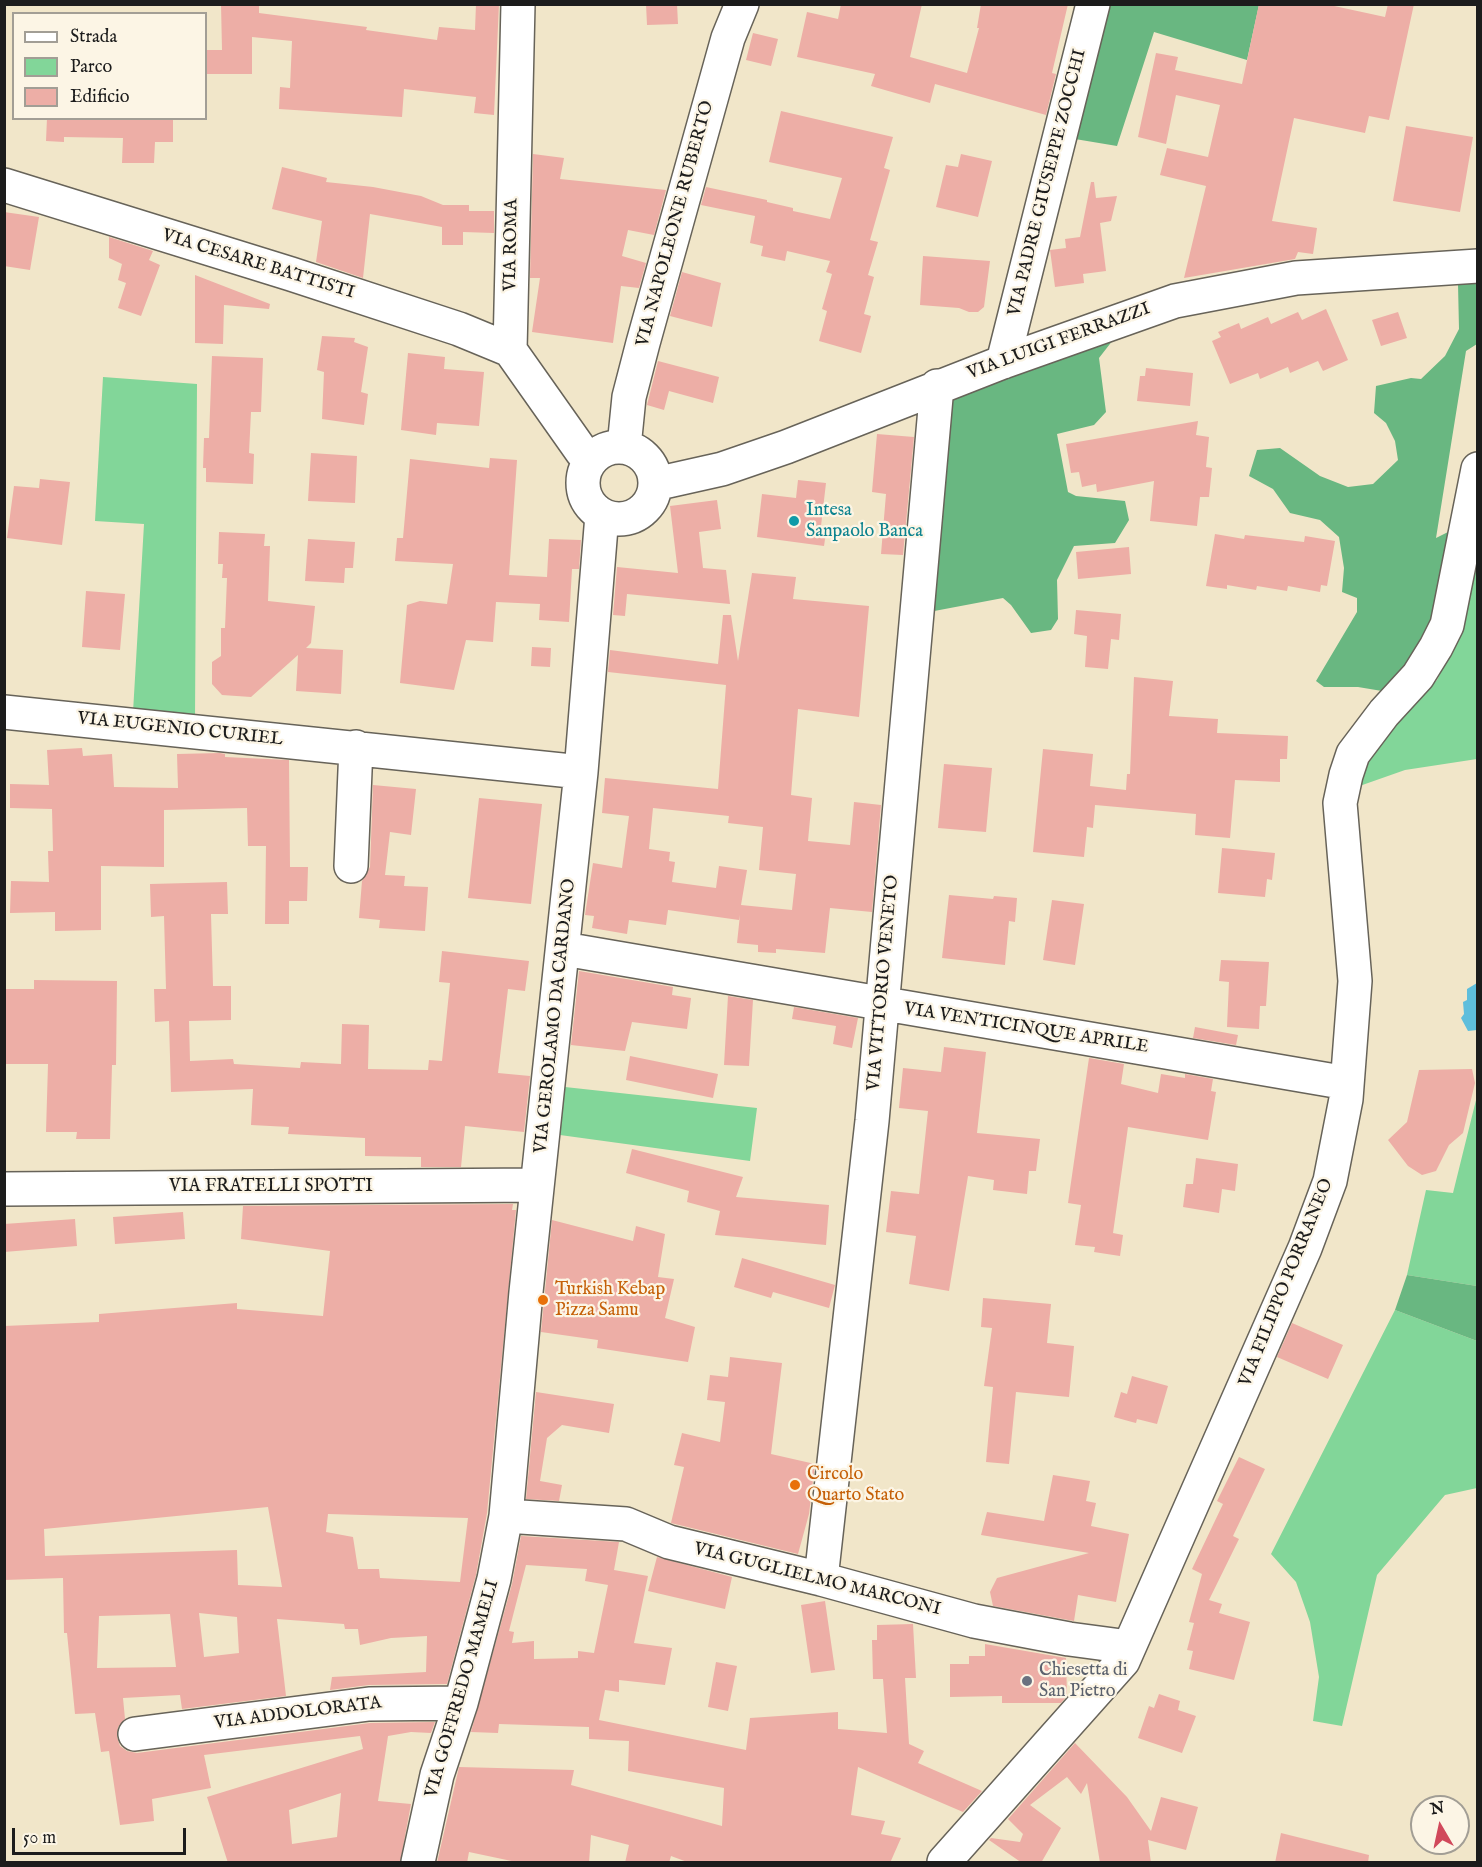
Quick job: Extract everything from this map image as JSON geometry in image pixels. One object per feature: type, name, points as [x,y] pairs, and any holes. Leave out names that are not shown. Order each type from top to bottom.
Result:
[{"type":"street","name":"VIA ROMA","points":[[510,350],[518,4]]},
{"type":"street","name":"VIA NAPOLEONE RUBERTO","points":[[624,447],[630,397],[643,343],[728,38],[741,4]]},
{"type":"street","name":"VIA PADRE GIUSEPPE ZOCCHI","points":[[1003,362],[1094,4]]},
{"type":"street","name":"VIA CESARE BATTISTI","points":[[4,185],[347,292],[459,329],[510,350]]},
{"type":"street","name":"VIA LUIGI FERRAZZI","points":[[655,484],[722,469],[786,447],[937,386],[1165,304],[1224,290],[1296,278],[1478,266]]},
{"type":"street","points":[[510,350],[582,453],[590,460]]},
{"type":"street","name":"VIA VITTORIO VENETO","points":[[821,1579],[882,1005],[937,386]]},
{"type":"street","points":[[612,447],[624,447],[643,455],[654,473],[655,484],[646,506],[637,514],[626,518],[602,515],[587,500],[583,490],[583,479],[590,460],[600,452],[612,447]]},
{"type":"street","name":"VIA FILIPPO PORRANEO","points":[[944,1863],[1123,1661],[1308,1239],[1330,1181],[1347,1083],[1355,981],[1340,803],[1346,775],[1353,754],[1384,713],[1418,676],[1447,625],[1478,469]]},
{"type":"street","name":"VIA GEROLAMO DA CARDANO","points":[[506,1516],[537,1185],[564,949],[581,772],[602,515]]},
{"type":"street","name":"VIA EUGENIO CURIEL","points":[[4,712],[581,772]]},
{"type":"street","points":[[351,866],[356,747]]},
{"type":"street","name":"VIA VENTICINQUE APRILE","points":[[564,949],[1347,1083]]},
{"type":"street","name":"VIA FRATELLI SPOTTI","points":[[4,1189],[537,1185]]},
{"type":"street","name":"VIA GUGLIELMO MARCONI","points":[[506,1516],[626,1524],[669,1542],[821,1579],[974,1621],[1068,1639],[1129,1647]]},
{"type":"street","name":"VIA GOFFREDO MAMELI","points":[[418,1863],[437,1775],[461,1703],[494,1579],[506,1516]]},
{"type":"street","name":"VIA ADDOLORATA","points":[[135,1734],[369,1704],[461,1703]]},
{"type":"green space","points":[[1109,5],[1259,5],[1247,60],[1154,32],[1117,146],[1075,139]]},
{"type":"green space","points":[[1477,282],[1477,344],[1466,351],[1436,538],[1456,528],[1424,653],[1388,692],[1358,687],[1324,687],[1316,681],[1357,612],[1357,598],[1342,592],[1344,568],[1339,537],[1320,520],[1290,513],[1273,489],[1249,476],[1257,450],[1280,448],[1320,476],[1348,487],[1373,484],[1398,460],[1395,441],[1386,423],[1374,413],[1376,386],[1411,378],[1421,379],[1445,356],[1459,329],[1458,284]]},
{"type":"green space","points":[[1113,340],[1099,358],[1106,412],[1094,425],[1057,434],[1068,492],[1076,496],[1125,501],[1129,520],[1115,543],[1074,546],[1057,580],[1058,619],[1051,630],[1031,633],[1011,605],[1003,598],[929,612],[949,397]]},
{"type":"green space","points":[[103,377],[197,384],[195,717],[133,712],[144,524],[95,521]]},
{"type":"green space","points":[[1477,561],[1477,759],[1405,770],[1351,789],[1386,729],[1437,680],[1464,625]]},
{"type":"green space","points":[[565,1087],[757,1108],[750,1161],[560,1135]]},
{"type":"green space","points":[[1477,1096],[1477,1286],[1407,1275],[1426,1190],[1453,1193]]},
{"type":"green space","points":[[1407,1275],[1477,1286],[1477,1341],[1395,1310]]},
{"type":"green space","points":[[1395,1310],[1477,1341],[1477,1488],[1445,1495],[1377,1575],[1342,1726],[1313,1721],[1319,1677],[1310,1622],[1296,1582],[1271,1554]]},
{"type":"water","points":[[1477,983],[1477,1030],[1468,1031],[1461,1018],[1464,1014],[1463,1002],[1467,1000],[1467,989]]},
{"type":"building","points":[[221,4],[259,4],[259,13],[367,27],[366,30],[437,40],[439,27],[475,30],[476,4],[499,4],[494,115],[474,113],[476,97],[404,89],[402,117],[279,109],[280,87],[290,88],[292,41],[252,37],[252,74],[207,74],[207,50],[222,50]]},
{"type":"building","points":[[646,4],[677,4],[678,24],[647,25]]},
{"type":"building","points":[[841,4],[922,4],[910,57],[967,73],[979,28],[977,28],[981,4],[1068,4],[1052,73],[1056,74],[1046,115],[935,84],[930,103],[871,86],[875,74],[797,57],[807,12],[838,19]]},
{"type":"building","points":[[1259,4],[1325,4],[1385,17],[1388,4],[1414,4],[1389,120],[1369,116],[1365,133],[1294,118],[1272,221],[1317,228],[1313,254],[1298,252],[1295,259],[1184,278],[1206,186],[1160,175],[1167,148],[1208,157],[1220,105],[1176,95],[1166,144],[1138,137],[1156,53],[1178,57],[1175,70],[1242,84]]},
{"type":"building","points":[[753,33],[778,39],[771,66],[746,60]]},
{"type":"building","points":[[781,111],[893,137],[884,168],[890,170],[870,240],[878,242],[868,275],[874,277],[864,314],[871,316],[861,353],[819,341],[827,311],[822,309],[832,274],[826,272],[830,261],[787,251],[785,261],[761,256],[763,246],[750,243],[755,216],[701,205],[706,187],[767,200],[767,202],[793,208],[793,211],[830,219],[842,178],[769,162]]},
{"type":"building","points":[[47,120],[173,120],[173,142],[155,142],[154,163],[122,163],[123,138],[64,137],[64,142],[46,141]]},
{"type":"building","points":[[1406,126],[1473,137],[1460,212],[1393,201]]},
{"type":"building","points":[[533,154],[564,158],[560,179],[666,190],[654,235],[628,230],[622,256],[646,263],[639,288],[621,286],[613,343],[532,332],[540,278],[530,278]]},
{"type":"building","points":[[961,154],[992,161],[978,217],[936,207],[946,165],[958,167]]},
{"type":"building","points":[[282,167],[327,178],[326,182],[373,187],[421,196],[443,205],[469,205],[469,211],[494,211],[494,233],[463,232],[463,245],[442,245],[442,227],[370,214],[363,278],[316,262],[322,221],[272,209]]},
{"type":"building","points":[[1091,182],[1094,182],[1096,198],[1117,196],[1111,221],[1100,223],[1106,271],[1083,274],[1084,283],[1055,287],[1050,250],[1066,248],[1065,239],[1080,237]]},
{"type":"building","points":[[4,212],[39,217],[30,270],[4,266]]},
{"type":"building","points":[[109,237],[153,251],[149,260],[160,265],[141,316],[118,308],[126,283],[118,280],[122,264],[109,258]]},
{"type":"building","points":[[923,256],[990,261],[984,307],[978,312],[969,312],[959,308],[920,305]]},
{"type":"building","points":[[682,272],[721,283],[712,327],[670,316]]},
{"type":"building","points":[[195,275],[270,304],[269,309],[224,305],[223,344],[195,343]]},
{"type":"building","points":[[1326,309],[1348,360],[1323,371],[1318,361],[1290,373],[1288,367],[1260,379],[1258,373],[1230,384],[1212,341],[1221,337],[1218,332],[1239,323],[1241,329],[1268,317],[1271,324],[1298,312],[1302,320]]},
{"type":"building","points":[[1398,312],[1407,338],[1381,346],[1372,320]]},
{"type":"building","points":[[322,336],[355,338],[354,342],[368,347],[361,392],[368,394],[364,425],[322,419],[324,372],[317,370]]},
{"type":"building","points":[[408,353],[445,357],[444,369],[484,372],[479,426],[437,423],[436,435],[401,430]]},
{"type":"building","points":[[212,356],[263,358],[261,412],[251,412],[249,453],[254,454],[253,484],[206,482],[206,468],[203,468],[204,438],[209,438]]},
{"type":"building","points":[[658,361],[719,377],[713,403],[669,391],[664,410],[647,405]]},
{"type":"building","points":[[1146,368],[1193,373],[1190,406],[1137,401],[1140,376],[1145,376]]},
{"type":"building","points":[[1198,421],[1196,435],[1209,437],[1206,467],[1212,468],[1209,497],[1200,497],[1197,526],[1150,521],[1154,481],[1097,492],[1096,484],[1082,487],[1079,472],[1071,473],[1066,444]]},
{"type":"building","points":[[877,434],[914,437],[903,555],[881,554],[886,494],[872,492]]},
{"type":"building","points":[[311,453],[357,456],[355,503],[308,501]]},
{"type":"building","points":[[490,458],[517,460],[509,575],[547,577],[549,539],[581,540],[579,569],[572,569],[569,622],[539,620],[540,604],[496,602],[493,642],[466,640],[454,690],[400,683],[407,605],[420,601],[447,604],[453,564],[395,561],[397,538],[403,538],[410,459],[489,468]]},
{"type":"building","points":[[40,479],[70,482],[62,545],[7,538],[14,486],[39,488]]},
{"type":"building","name":"Intesa Sanpaolo Banca","points":[[798,480],[826,483],[821,526],[827,526],[824,546],[757,537],[762,494],[796,498]]},
{"type":"building","points":[[717,500],[721,529],[699,532],[703,568],[726,570],[730,604],[627,594],[625,616],[613,615],[617,567],[678,573],[670,506]]},
{"type":"building","points":[[219,532],[265,534],[264,546],[270,546],[268,601],[315,606],[311,643],[306,648],[343,650],[341,694],[296,691],[298,655],[251,697],[222,695],[212,684],[212,662],[221,656],[221,628],[225,628],[227,578],[222,578],[223,564],[218,564]]},
{"type":"building","points":[[1215,534],[1244,539],[1245,535],[1304,542],[1305,536],[1335,541],[1327,586],[1321,585],[1320,592],[1288,586],[1287,591],[1257,586],[1256,590],[1227,585],[1227,589],[1206,586]]},
{"type":"building","points":[[308,539],[355,542],[353,568],[345,568],[344,583],[305,581]]},
{"type":"building","points":[[1129,547],[1131,574],[1078,579],[1076,552]]},
{"type":"building","points":[[752,573],[796,577],[793,599],[869,606],[859,717],[798,709],[791,795],[812,798],[808,841],[850,845],[854,802],[881,805],[872,912],[830,908],[825,953],[776,949],[776,953],[758,952],[758,945],[737,943],[740,915],[739,920],[668,910],[666,925],[629,920],[627,934],[592,928],[594,916],[585,915],[593,863],[622,868],[629,816],[602,813],[605,778],[718,789],[726,685],[608,672],[610,650],[718,664],[723,615],[731,615],[738,661]],"holes":[[[653,808],[729,816],[728,823],[763,827],[759,870],[796,874],[792,910],[741,905],[747,870],[719,866],[716,888],[672,882],[675,862],[669,861],[670,852],[649,849]]]},
{"type":"building","points":[[86,591],[125,594],[120,650],[82,647]]},
{"type":"building","points":[[1076,610],[1121,614],[1119,640],[1111,639],[1108,669],[1085,667],[1087,636],[1074,634]]},
{"type":"building","points":[[532,647],[551,648],[550,667],[531,666]]},
{"type":"building","points":[[1134,677],[1173,681],[1169,716],[1218,719],[1217,733],[1288,736],[1287,759],[1280,759],[1280,782],[1235,780],[1230,838],[1195,835],[1196,814],[1095,805],[1093,828],[1087,827],[1084,857],[1033,852],[1043,749],[1093,754],[1090,786],[1126,790],[1127,774],[1130,774]]},
{"type":"building","points":[[82,748],[83,756],[112,754],[114,787],[178,788],[177,754],[220,753],[225,754],[225,757],[289,760],[290,867],[308,867],[307,901],[289,901],[289,924],[265,924],[266,846],[248,846],[247,808],[164,810],[164,867],[101,866],[101,930],[55,931],[55,912],[10,913],[11,881],[49,882],[48,851],[53,851],[52,809],[10,808],[10,784],[49,785],[47,750]]},
{"type":"building","points":[[944,764],[992,768],[986,832],[938,828]]},
{"type":"building","points":[[373,785],[416,789],[411,835],[390,832],[385,875],[405,876],[404,886],[428,887],[425,931],[379,928],[380,920],[359,918],[362,881],[370,867]]},
{"type":"building","points":[[479,798],[542,804],[531,904],[468,898]]},
{"type":"building","points":[[1222,848],[1275,853],[1272,880],[1267,879],[1265,897],[1218,893]]},
{"type":"building","points":[[227,882],[228,914],[211,914],[213,986],[231,986],[231,1020],[189,1021],[190,1061],[233,1059],[234,1064],[300,1068],[301,1062],[341,1064],[342,1024],[369,1025],[368,1069],[428,1070],[429,1060],[442,1061],[450,983],[439,982],[442,951],[529,961],[525,991],[508,989],[498,1073],[530,1076],[524,1132],[465,1126],[461,1167],[421,1167],[421,1157],[365,1156],[365,1138],[288,1134],[289,1127],[251,1125],[253,1089],[171,1092],[169,1021],[155,1022],[154,989],[166,989],[164,916],[151,917],[150,884]]},
{"type":"building","points":[[949,895],[993,899],[994,896],[1017,898],[1015,922],[1009,921],[1005,965],[942,958]]},
{"type":"building","points":[[1052,900],[1084,904],[1075,965],[1043,960]]},
{"type":"building","points":[[1221,960],[1269,962],[1266,1006],[1260,1006],[1259,1029],[1227,1027],[1229,982],[1219,981]]},
{"type":"building","points":[[579,971],[673,987],[672,995],[691,998],[687,1029],[632,1022],[625,1051],[571,1045]]},
{"type":"building","points":[[34,980],[117,981],[116,1065],[112,1065],[110,1139],[76,1139],[77,1132],[46,1132],[48,1064],[4,1064],[4,989],[34,989]]},
{"type":"building","points":[[728,996],[753,1000],[749,1066],[724,1065]]},
{"type":"building","points":[[794,1007],[858,1018],[852,1048],[833,1044],[836,1026],[792,1019]]},
{"type":"building","points":[[1195,1027],[1238,1035],[1236,1045],[1193,1038]]},
{"type":"building","points":[[944,1047],[986,1052],[977,1133],[1040,1139],[1036,1171],[1029,1171],[1027,1194],[993,1190],[994,1180],[968,1176],[949,1291],[909,1284],[916,1236],[886,1232],[891,1191],[919,1194],[928,1111],[899,1108],[903,1068],[941,1072]]},
{"type":"building","points":[[630,1056],[718,1074],[713,1098],[626,1080]]},
{"type":"building","points":[[1089,1058],[1124,1064],[1121,1084],[1158,1093],[1161,1074],[1185,1078],[1185,1074],[1213,1079],[1211,1091],[1216,1092],[1208,1140],[1128,1127],[1113,1233],[1123,1235],[1120,1256],[1094,1252],[1095,1247],[1075,1245],[1081,1205],[1068,1203]]},
{"type":"building","points":[[1472,1069],[1475,1083],[1463,1133],[1449,1145],[1436,1171],[1422,1175],[1408,1166],[1388,1140],[1407,1122],[1419,1070]]},
{"type":"building","points":[[632,1149],[743,1177],[736,1197],[829,1205],[826,1245],[715,1235],[720,1211],[687,1202],[689,1191],[626,1173]]},
{"type":"building","points":[[1196,1158],[1238,1164],[1235,1191],[1222,1189],[1219,1213],[1183,1207],[1186,1184],[1193,1184]]},
{"type":"building","points":[[513,1204],[512,1210],[516,1210],[487,1513],[476,1575],[447,1684],[369,1685],[330,1690],[332,1677],[426,1672],[427,1636],[391,1638],[360,1645],[358,1629],[345,1629],[344,1624],[277,1619],[286,1696],[182,1709],[180,1695],[123,1698],[125,1719],[118,1727],[117,1737],[120,1746],[127,1751],[137,1753],[370,1723],[435,1722],[431,1733],[411,1732],[388,1736],[378,1801],[411,1804],[400,1863],[228,1863],[207,1797],[363,1749],[360,1736],[204,1755],[211,1788],[152,1799],[154,1821],[120,1825],[109,1751],[101,1752],[95,1713],[75,1714],[67,1633],[64,1633],[63,1578],[4,1580],[4,1326],[99,1322],[99,1314],[237,1303],[237,1309],[323,1316],[330,1251],[241,1239],[243,1206]],"holes":[[[268,1507],[282,1587],[238,1585],[237,1550],[45,1556],[44,1529]],[[328,1514],[468,1518],[460,1582],[380,1578],[379,1569],[358,1569],[353,1537],[326,1532]],[[199,1613],[237,1617],[239,1653],[204,1657]],[[170,1614],[176,1667],[97,1668],[99,1616]],[[341,1793],[337,1837],[292,1844],[289,1810]]]},
{"type":"building","points":[[183,1212],[185,1239],[115,1244],[113,1217]]},
{"type":"building","points":[[75,1219],[77,1246],[4,1252],[4,1224]]},
{"type":"building","points":[[552,1220],[633,1241],[636,1226],[665,1234],[658,1277],[674,1279],[665,1318],[695,1327],[688,1362],[597,1348],[598,1340],[541,1332]]},
{"type":"building","points":[[742,1258],[835,1285],[829,1308],[773,1292],[771,1298],[734,1287]]},
{"type":"building","points":[[983,1298],[1051,1304],[1047,1343],[1074,1346],[1069,1397],[1016,1392],[1009,1464],[986,1462],[993,1387],[984,1386],[992,1328],[981,1327]]},
{"type":"building","points":[[1292,1323],[1343,1345],[1328,1379],[1277,1357]]},
{"type":"building","points":[[730,1357],[782,1363],[771,1454],[815,1464],[809,1514],[798,1554],[671,1523],[684,1467],[674,1465],[682,1433],[720,1442],[725,1402],[707,1400],[710,1375],[728,1377]]},
{"type":"building","points":[[1132,1376],[1168,1386],[1157,1424],[1137,1419],[1136,1423],[1114,1417],[1121,1392],[1127,1394]]},
{"type":"building","points":[[536,1392],[614,1404],[609,1433],[562,1425],[547,1438],[540,1481],[562,1485],[559,1501],[526,1499]]},
{"type":"building","points":[[1239,1457],[1265,1469],[1233,1536],[1239,1539],[1209,1600],[1222,1604],[1219,1613],[1250,1622],[1234,1680],[1189,1669],[1193,1651],[1187,1650],[1194,1623],[1189,1622],[1202,1574],[1192,1569],[1223,1504],[1217,1501]]},
{"type":"building","points":[[1053,1475],[1090,1481],[1086,1501],[1096,1503],[1091,1526],[1129,1534],[1116,1602],[1078,1595],[1074,1621],[993,1606],[990,1592],[997,1578],[1089,1553],[981,1535],[987,1512],[1044,1521]]},
{"type":"building","points":[[521,1536],[619,1542],[614,1570],[648,1576],[634,1643],[672,1648],[665,1685],[619,1680],[619,1692],[605,1690],[599,1720],[746,1750],[750,1718],[838,1712],[838,1729],[887,1733],[883,1679],[873,1679],[872,1640],[877,1640],[877,1625],[913,1624],[916,1678],[905,1678],[909,1744],[924,1751],[918,1763],[982,1791],[963,1812],[858,1767],[851,1815],[885,1821],[881,1834],[901,1838],[890,1863],[690,1863],[671,1856],[669,1863],[625,1863],[629,1845],[591,1835],[589,1863],[521,1863],[469,1852],[467,1863],[437,1863],[459,1767],[574,1770],[571,1785],[722,1826],[724,1788],[628,1771],[629,1741],[589,1739],[589,1727],[499,1724],[498,1733],[471,1732],[512,1584]],"holes":[[[526,1565],[587,1569],[585,1581],[608,1585],[594,1653],[578,1651],[578,1658],[534,1659],[534,1641],[512,1643],[514,1632],[509,1631]]]},
{"type":"building","points":[[657,1557],[732,1577],[725,1609],[648,1591]]},
{"type":"building","points":[[825,1601],[835,1670],[811,1673],[801,1605]]},
{"type":"building","name":"Chiesetta di San Pietro","points":[[985,1644],[1066,1658],[1067,1696],[1061,1703],[1002,1703],[1002,1696],[950,1697],[950,1664],[969,1664],[969,1656],[985,1656]]},
{"type":"building","points":[[716,1662],[737,1666],[728,1711],[708,1707]]},
{"type":"building","points":[[1159,1694],[1180,1701],[1178,1710],[1196,1716],[1182,1753],[1138,1738],[1149,1706],[1154,1708]]},
{"type":"building","points":[[1075,1743],[1127,1797],[1151,1831],[1161,1797],[1198,1807],[1186,1850],[1148,1840],[1151,1863],[1100,1863],[1087,1783],[1081,1794],[1067,1777],[1030,1805],[1061,1828],[1041,1863],[1022,1863],[989,1840],[991,1838],[1020,1842],[1023,1834],[1008,1819]]},
{"type":"building","points":[[1281,1833],[1369,1855],[1368,1863],[1275,1863]]},
{"type":"place","name":"Intesa Sanpaolo Banca","points":[[794,521]]},
{"type":"place","name":"Turkish Kebap Pizza Samu","points":[[543,1300]]},
{"type":"place","name":"Circolo Quarto Stato","points":[[795,1485]]},
{"type":"place","name":"Chiesetta di San Pietro","points":[[1027,1681]]}]
